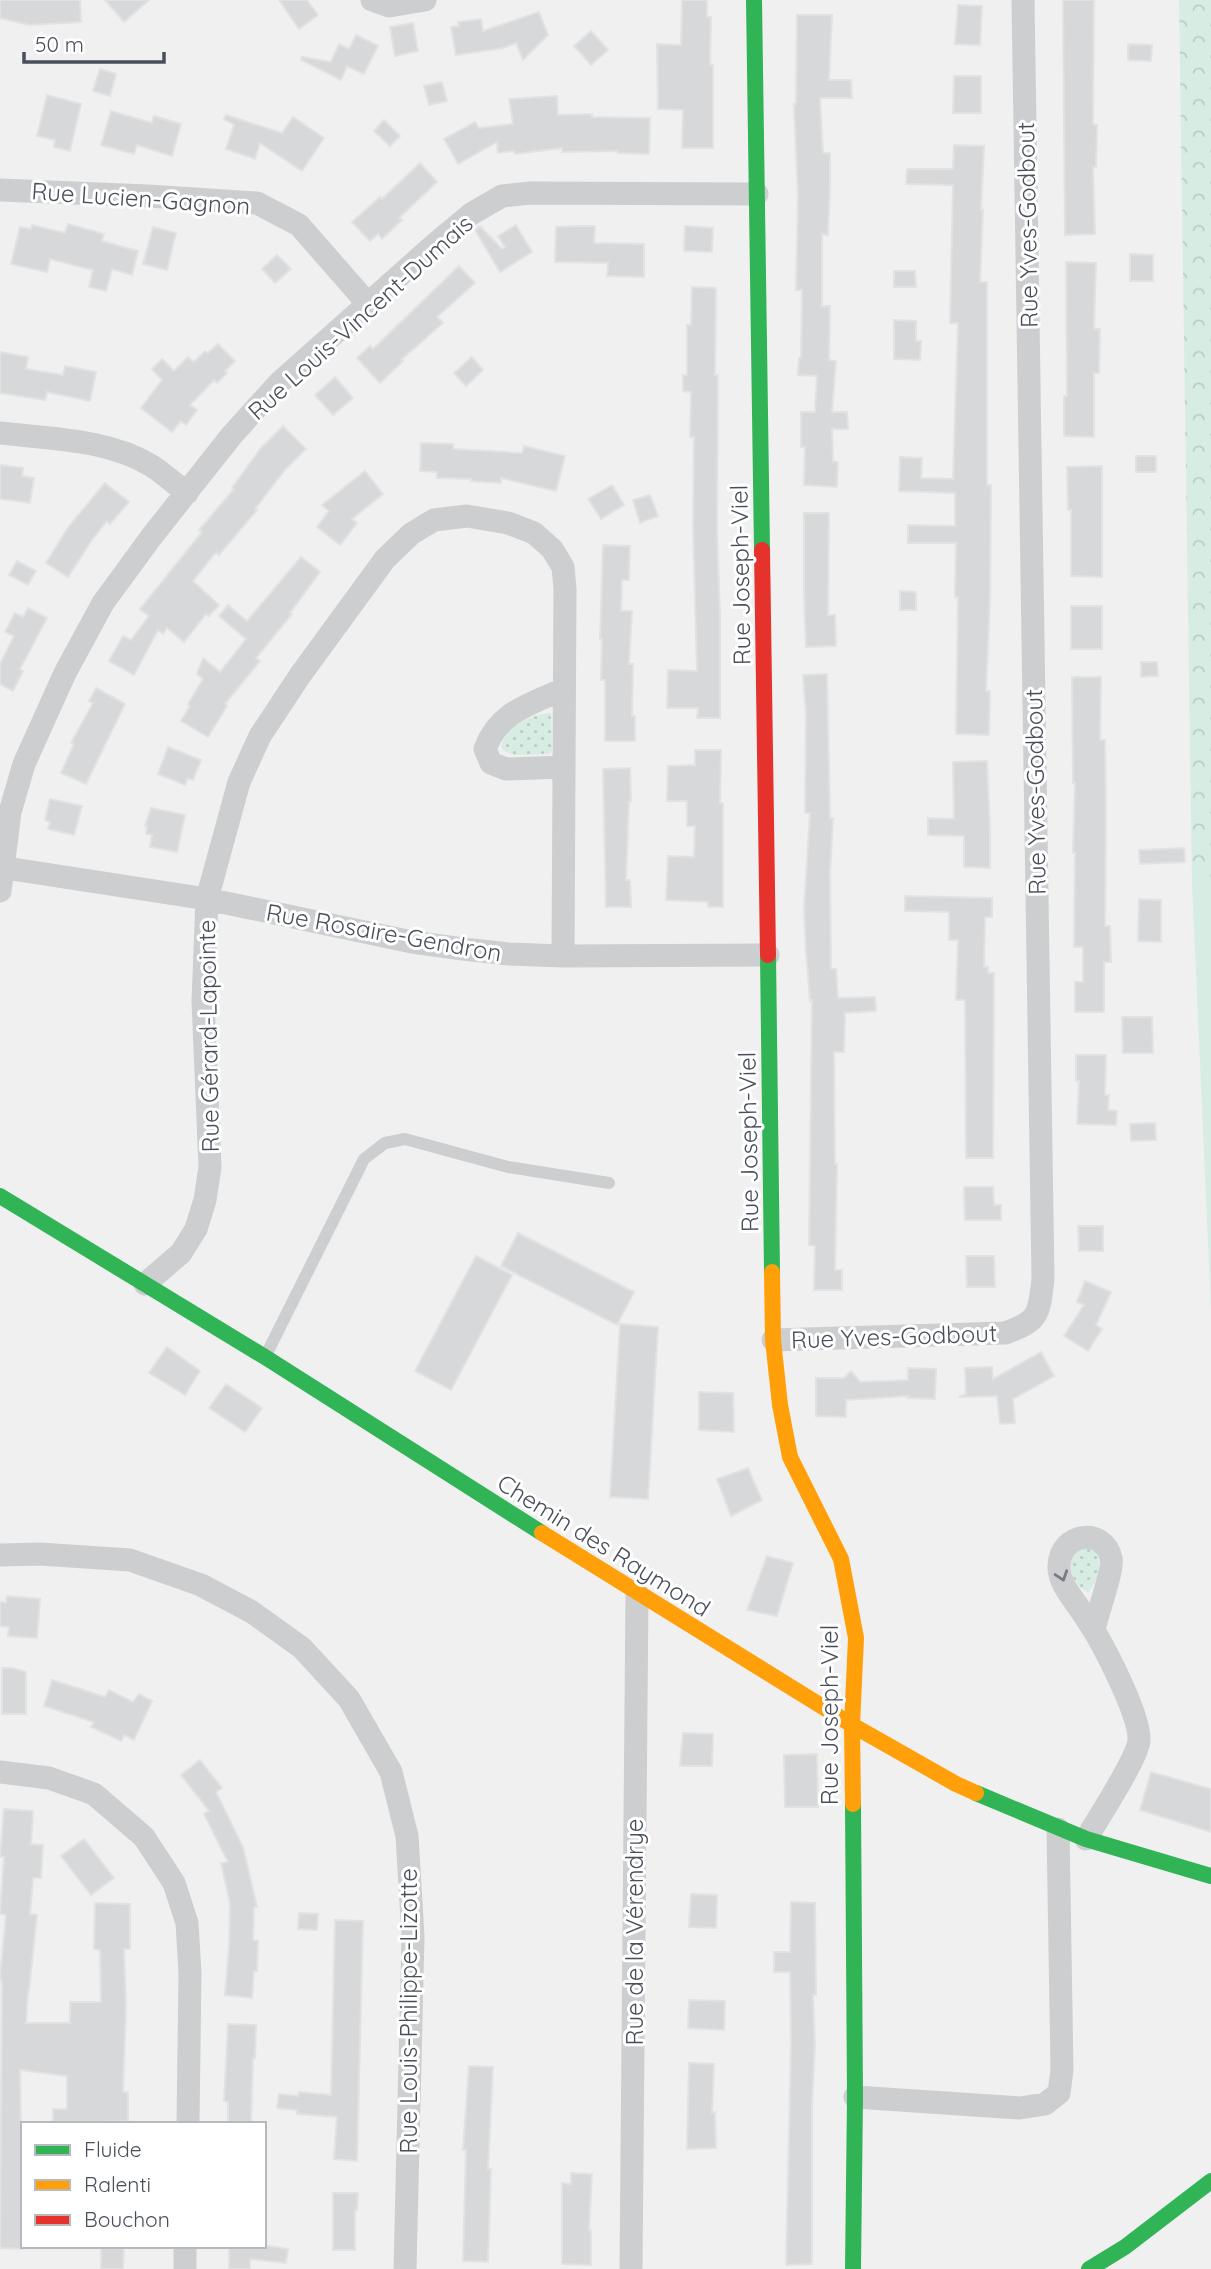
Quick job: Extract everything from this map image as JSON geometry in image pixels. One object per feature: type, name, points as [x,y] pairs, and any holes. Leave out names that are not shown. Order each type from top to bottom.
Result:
[{"type":"street","points":[[372,0],[389,6],[425,0]]},
{"type":"street","name":"Rue Joseph-Viel","points":[[754,0],[773,1340],[780,1405],[790,1457],[808,1498],[841,1559],[856,1638],[852,1725],[855,2097],[853,2269]]},
{"type":"street","name":"Rue Yves-Godbout","points":[[773,1340],[1005,1333],[1026,1326],[1040,1308],[1043,1279],[1023,0]]},
{"type":"street","name":"Rue Lucien-Gagnon","points":[[0,190],[148,195],[257,203],[299,225],[368,304]]},
{"type":"street","name":"Rue Louis-Vincent-Dumais","points":[[0,891],[10,813],[24,764],[65,673],[103,603],[232,435],[280,382],[462,222],[502,196],[530,193],[757,194]]},
{"type":"street","points":[[0,433],[89,444],[122,452],[153,467],[187,493]]},
{"type":"street","name":"Rue Gérard-Lapointe","points":[[145,1284],[181,1253],[196,1229],[205,1200],[209,1167],[203,1001],[207,899],[239,782],[260,736],[301,674],[385,559],[411,534],[434,520],[467,516],[508,523],[534,533],[552,549],[563,567],[563,956]]},
{"type":"street","points":[[563,689],[516,710],[491,733],[485,749],[491,763],[506,769],[564,767]]},
{"type":"street","name":"Rue Rosaire-Gendron","points":[[2,867],[207,899],[412,942],[509,954],[768,955]]},
{"type":"street","name":"Chemin des Raymond","points":[[0,1196],[265,1357],[637,1594],[852,1725],[956,1784],[1058,1829],[1211,1876]]},
{"type":"street","name":"Rue Louis-Philippe-Lizotte","points":[[0,1555],[40,1554],[130,1560],[201,1585],[252,1612],[302,1648],[349,1699],[391,1772],[407,1836],[413,1936],[405,2269]]},
{"type":"street","name":"Rue de la Vérendrye","points":[[631,2269],[637,1594]]},
{"type":"street","points":[[1086,1839],[1133,1758],[1139,1740],[1127,1699],[1094,1630]]},
{"type":"street","points":[[0,1772],[49,1778],[94,1794],[144,1837],[174,1883],[187,1923],[190,1973],[187,2122]]},
{"type":"street","points":[[855,2097],[1020,2108],[1045,2104],[1059,2092],[1062,2070],[1058,1829]]},
{"type":"street","points":[[1089,2269],[1125,2246],[1211,2181]]},
{"type":"street","points":[[185,2248],[185,2269]]},
{"type":"lane","points":[[265,1357],[364,1159],[385,1143],[405,1139],[508,1167],[609,1183]]},
{"type":"green space","points":[[1179,0],[1211,0],[1211,885],[1192,885]]},
{"type":"green space","points":[[551,713],[552,751],[549,754],[514,755],[501,747],[508,733],[520,722]]},
{"type":"green space","points":[[1192,885],[1211,885],[1211,1310]]},
{"type":"green space","points":[[1084,1545],[1096,1551],[1099,1562],[1097,1578],[1088,1592],[1078,1585],[1070,1564],[1071,1552]]},
{"type":"building","points":[[0,0],[80,0],[81,22],[29,25],[0,18]]},
{"type":"building","points":[[105,0],[149,0],[124,22]]},
{"type":"building","points":[[279,0],[307,0],[318,15],[299,29]]},
{"type":"building","points":[[682,0],[707,0],[707,17],[711,17],[713,148],[682,148],[683,110],[658,109],[657,44],[681,45]]},
{"type":"building","points":[[1063,0],[1094,0],[1093,124],[1097,125],[1096,167],[1093,167],[1095,234],[1065,235]]},
{"type":"building","points":[[958,5],[982,6],[980,45],[955,44]]},
{"type":"building","points":[[539,12],[548,35],[523,60],[516,43],[503,48],[456,55],[451,27],[459,26],[458,22],[481,19],[483,31]]},
{"type":"building","points":[[797,15],[832,15],[829,80],[851,80],[852,98],[820,98],[823,153],[830,153],[828,235],[822,234],[822,306],[830,306],[829,360],[836,361],[832,412],[847,412],[848,429],[832,429],[833,461],[838,462],[837,487],[804,485],[805,447],[801,447],[801,412],[815,412],[817,376],[798,375],[801,358],[802,290],[796,290],[798,196],[794,104]]},
{"type":"building","points":[[413,23],[418,51],[395,56],[390,27]]},
{"type":"building","points":[[591,31],[608,50],[591,65],[574,46]]},
{"type":"building","points":[[356,35],[378,46],[364,74],[347,66],[341,80],[301,60],[302,57],[331,62],[339,44],[349,49]]},
{"type":"building","points":[[1128,44],[1152,45],[1151,61],[1128,60]]},
{"type":"building","points":[[100,69],[116,74],[110,96],[93,91]]},
{"type":"building","points":[[954,76],[981,76],[981,113],[953,113]]},
{"type":"building","points":[[442,82],[447,101],[429,105],[424,86]]},
{"type":"building","points":[[47,95],[81,104],[70,151],[54,147],[55,140],[37,136]]},
{"type":"building","points":[[557,96],[558,115],[592,114],[592,117],[650,118],[649,154],[618,151],[562,152],[562,148],[515,154],[514,151],[498,153],[497,142],[458,164],[444,139],[475,122],[479,128],[513,124],[509,99]]},
{"type":"building","points":[[111,111],[152,123],[154,116],[181,124],[172,156],[137,145],[134,154],[101,145]]},
{"type":"building","points":[[226,115],[282,133],[293,117],[324,138],[302,171],[260,143],[255,159],[226,149],[234,125],[224,119]]},
{"type":"building","points":[[384,120],[400,136],[390,146],[374,131]]},
{"type":"building","points":[[954,145],[984,146],[980,282],[987,282],[987,485],[991,485],[986,691],[990,691],[989,735],[956,734],[956,543],[908,543],[908,525],[955,526],[955,493],[899,491],[900,457],[922,458],[921,478],[953,479],[958,323],[950,323],[953,186],[906,184],[907,169],[953,169]]},
{"type":"building","points":[[420,163],[437,182],[399,218],[402,220],[382,239],[378,234],[370,241],[352,222],[380,197],[382,199]]},
{"type":"building","points":[[68,224],[104,234],[102,241],[138,251],[132,275],[112,269],[106,291],[89,287],[93,270],[50,259],[47,272],[11,264],[20,227],[31,229],[32,225],[65,233]]},
{"type":"building","points":[[516,225],[532,252],[500,272],[475,230],[480,226],[502,249],[505,247],[498,236]]},
{"type":"building","points":[[595,226],[594,243],[644,244],[644,277],[607,276],[608,263],[555,262],[556,227]]},
{"type":"building","points":[[685,226],[713,228],[712,252],[684,251]]},
{"type":"building","points":[[153,227],[176,233],[167,270],[143,264]]},
{"type":"building","points":[[1130,254],[1153,255],[1153,281],[1130,281]]},
{"type":"building","points":[[277,255],[291,269],[275,283],[262,269]]},
{"type":"building","points":[[1066,262],[1096,263],[1094,329],[1100,329],[1099,373],[1094,373],[1094,437],[1064,436],[1064,396],[1067,396]]},
{"type":"building","points":[[459,266],[475,283],[437,317],[443,323],[401,360],[403,361],[380,383],[357,358],[370,346],[373,349]]},
{"type":"building","points":[[894,271],[915,271],[916,287],[894,287]]},
{"type":"building","points":[[692,287],[716,288],[720,718],[697,718],[698,708],[667,708],[668,670],[697,671],[693,527],[694,437],[690,437],[691,392],[683,391],[683,375],[687,375],[687,325],[691,325]]},
{"type":"building","points":[[894,320],[916,321],[916,341],[921,341],[920,360],[894,359]]},
{"type":"building","points":[[218,344],[235,361],[217,383],[214,380],[190,405],[197,410],[186,425],[181,421],[172,432],[141,408],[162,380],[152,369],[162,359],[174,371],[188,357],[194,362],[205,351],[208,353]]},
{"type":"building","points":[[0,352],[28,357],[26,369],[63,375],[65,366],[96,372],[90,401],[47,392],[45,400],[0,393]]},
{"type":"building","points":[[472,357],[483,370],[466,386],[454,373]]},
{"type":"building","points":[[335,377],[353,398],[333,415],[315,395]]},
{"type":"building","points":[[283,426],[306,449],[284,471],[255,509],[257,510],[219,555],[216,552],[193,581],[219,605],[209,616],[206,614],[184,642],[167,628],[163,634],[158,630],[134,675],[109,661],[123,636],[131,640],[149,616],[140,609],[202,532],[199,530],[234,489],[232,488],[261,448]]},
{"type":"building","points":[[421,443],[453,444],[453,449],[522,453],[524,446],[565,456],[556,491],[501,478],[501,483],[437,478],[437,472],[420,471]]},
{"type":"building","points":[[1136,456],[1156,456],[1156,472],[1136,472]]},
{"type":"building","points":[[0,465],[23,468],[22,476],[34,478],[30,503],[0,499]]},
{"type":"building","points":[[1102,466],[1102,577],[1071,576],[1071,510],[1068,510],[1067,467]]},
{"type":"building","points":[[365,471],[383,494],[352,519],[357,523],[340,545],[317,527],[329,511],[322,505]]},
{"type":"building","points":[[105,483],[129,502],[110,524],[107,521],[68,577],[46,563],[69,526]]},
{"type":"building","points":[[612,485],[624,505],[601,519],[588,499]]},
{"type":"building","points":[[650,495],[658,516],[640,523],[633,500]]},
{"type":"building","points":[[804,513],[829,513],[828,615],[835,615],[836,646],[806,647]]},
{"type":"building","points":[[603,545],[630,546],[629,580],[622,580],[621,611],[632,611],[629,664],[633,664],[632,716],[635,716],[635,741],[605,741],[605,680],[601,680],[600,639]]},
{"type":"building","points":[[301,557],[320,572],[290,613],[292,614],[256,658],[260,661],[225,704],[227,706],[208,737],[181,721],[203,679],[197,674],[203,658],[220,672],[246,639],[219,616],[228,605],[247,621]]},
{"type":"building","points":[[17,561],[36,571],[28,585],[9,575]]},
{"type":"building","points":[[900,591],[916,592],[916,610],[900,610]]},
{"type":"building","points":[[1071,606],[1102,606],[1102,649],[1071,649]]},
{"type":"building","points":[[28,608],[47,618],[20,669],[23,671],[13,691],[0,684],[0,664],[14,636],[5,632],[15,613],[23,617]]},
{"type":"building","points":[[1141,662],[1157,662],[1158,676],[1141,677]]},
{"type":"building","points":[[827,674],[830,818],[833,818],[830,873],[831,969],[836,969],[838,998],[875,997],[876,1011],[845,1013],[844,1052],[834,1052],[837,1164],[835,1270],[842,1270],[842,1290],[814,1290],[815,1246],[809,1245],[812,1000],[810,1001],[804,909],[810,813],[805,813],[806,714],[803,675]]},
{"type":"building","points":[[1072,677],[1101,677],[1100,740],[1105,740],[1105,926],[1110,926],[1111,962],[1104,962],[1104,1012],[1075,1012],[1075,982],[1083,982],[1083,947],[1074,947],[1075,783]]},
{"type":"building","points":[[96,688],[125,704],[86,784],[61,773],[74,744],[71,743],[93,703],[89,701]]},
{"type":"building","points":[[168,747],[201,760],[193,780],[188,778],[185,785],[158,774]]},
{"type":"building","points":[[695,750],[721,750],[723,907],[708,907],[708,902],[666,900],[668,856],[694,857],[695,826],[687,826],[687,801],[667,801],[668,766],[695,765]]},
{"type":"building","points":[[987,761],[990,868],[964,867],[964,836],[928,835],[928,818],[954,819],[953,762]]},
{"type":"building","points":[[630,768],[631,801],[626,880],[630,880],[631,907],[606,907],[603,769]]},
{"type":"building","points":[[50,799],[82,806],[74,835],[48,829],[50,822],[45,820]]},
{"type":"building","points":[[151,808],[185,815],[177,852],[150,847],[152,835],[146,834],[145,826]]},
{"type":"building","points":[[1184,848],[1185,862],[1140,864],[1139,850]]},
{"type":"building","points":[[905,896],[992,898],[992,917],[985,917],[984,967],[988,967],[988,973],[994,973],[993,1158],[966,1158],[965,1000],[956,1000],[958,940],[949,940],[949,912],[905,911]]},
{"type":"building","points":[[1139,899],[1161,900],[1161,942],[1138,941]]},
{"type":"building","points":[[1122,1017],[1152,1017],[1153,1053],[1123,1053]]},
{"type":"building","points":[[1076,1055],[1106,1055],[1105,1095],[1109,1095],[1108,1110],[1117,1111],[1116,1125],[1077,1124],[1079,1081],[1076,1081]]},
{"type":"building","points":[[1155,1123],[1156,1140],[1131,1141],[1130,1124]]},
{"type":"building","points":[[964,1187],[993,1187],[994,1205],[1001,1205],[1001,1220],[965,1220]]},
{"type":"building","points":[[1078,1226],[1103,1226],[1103,1251],[1079,1251]]},
{"type":"building","points":[[518,1233],[634,1292],[617,1325],[501,1266]]},
{"type":"building","points":[[476,1256],[512,1275],[451,1390],[415,1371]]},
{"type":"building","points":[[966,1256],[994,1256],[995,1287],[967,1287]]},
{"type":"building","points":[[1085,1281],[1111,1292],[1096,1325],[1102,1329],[1088,1351],[1064,1336],[1084,1305],[1077,1302]]},
{"type":"building","points":[[620,1324],[658,1327],[648,1499],[610,1497]]},
{"type":"building","points":[[167,1347],[200,1371],[185,1395],[149,1373]]},
{"type":"building","points":[[1041,1352],[1054,1376],[1013,1399],[1015,1423],[1000,1424],[997,1396],[959,1397],[966,1394],[965,1368],[992,1367],[993,1379]]},
{"type":"building","points":[[908,1368],[936,1369],[935,1399],[908,1396],[846,1400],[846,1417],[816,1416],[816,1378],[844,1378],[851,1371],[860,1382],[908,1380]]},
{"type":"building","points":[[226,1384],[262,1408],[245,1432],[209,1408]]},
{"type":"building","points":[[699,1392],[733,1393],[734,1432],[699,1430]]},
{"type":"building","points":[[748,1468],[762,1500],[731,1516],[717,1479]]},
{"type":"building","points":[[767,1556],[793,1563],[777,1616],[747,1610]]},
{"type":"building","points":[[7,1596],[40,1599],[37,1638],[8,1636],[9,1627],[0,1626],[0,1602],[6,1603]]},
{"type":"building","points":[[2,1668],[26,1672],[26,1714],[2,1714]]},
{"type":"building","points":[[52,1680],[105,1697],[109,1690],[133,1702],[139,1694],[152,1701],[134,1740],[124,1735],[121,1741],[91,1727],[94,1722],[44,1706]]},
{"type":"building","points":[[683,1733],[713,1734],[712,1766],[680,1766]]},
{"type":"building","points":[[817,1754],[818,1807],[785,1807],[784,1755]]},
{"type":"building","points":[[200,1760],[222,1788],[216,1792],[243,1847],[257,1907],[254,1907],[253,1940],[258,1941],[257,1971],[254,1971],[252,1998],[225,1995],[230,1903],[221,1863],[228,1862],[204,1814],[209,1811],[181,1775]]},
{"type":"building","points":[[1151,1772],[1211,1789],[1211,1832],[1140,1810]]},
{"type":"building","points":[[4,1809],[33,1811],[31,1844],[43,1845],[41,1878],[33,1878],[30,1914],[37,1915],[26,2023],[70,2023],[70,2002],[101,2002],[100,1950],[94,1949],[95,1903],[130,1904],[130,1949],[124,1949],[126,2005],[123,2092],[128,2092],[128,2121],[53,2122],[53,2109],[67,2109],[67,2076],[20,2070],[23,2249],[0,2248],[0,1976],[6,1915],[0,1914],[4,1857],[0,1857]]},
{"type":"building","points":[[84,1839],[114,1878],[91,1895],[61,1856]]},
{"type":"building","points":[[691,1894],[717,1895],[716,1928],[689,1927]]},
{"type":"building","points":[[791,1902],[815,1903],[816,1995],[813,1995],[815,2045],[812,2104],[812,2264],[786,2265],[790,1972],[774,1972],[774,1952],[790,1952]]},
{"type":"building","points":[[299,1913],[318,1914],[317,1930],[298,1929]]},
{"type":"building","points":[[335,1920],[363,1921],[357,2161],[334,2159],[337,2117],[297,2114],[297,2110],[277,2108],[279,2094],[298,2096],[299,2092],[331,2095]]},
{"type":"building","points":[[689,2000],[725,2001],[724,2030],[688,2028]]},
{"type":"building","points":[[228,2024],[256,2025],[251,2122],[228,2122],[228,2102],[224,2101]]},
{"type":"building","points":[[689,2063],[714,2064],[712,2113],[715,2112],[716,2148],[687,2149]]},
{"type":"building","points":[[469,2066],[493,2067],[488,2169],[491,2169],[488,2262],[463,2261],[466,2150],[463,2150]]},
{"type":"building","points":[[571,2173],[592,2174],[589,2230],[591,2265],[562,2264],[562,2183],[571,2184]]},
{"type":"building","points":[[333,2193],[358,2193],[355,2210],[355,2250],[333,2250]]},
{"type":"building","points":[[270,2246],[288,2249],[286,2263],[250,2259],[250,2269],[229,2269],[229,2248]]},
{"type":"building","points":[[101,2248],[124,2248],[123,2269],[101,2269]]},
{"type":"traffic: fast","points":[[754,0],[762,550]]},
{"type":"traffic: fast","points":[[768,955],[772,1272]]},
{"type":"traffic: fast","points":[[0,1196],[265,1357],[542,1533]]},
{"type":"traffic: fast","points":[[976,1793],[1086,1839],[1211,1876]]},
{"type":"traffic: fast","points":[[853,1804],[853,2269]]},
{"type":"traffic: fast","points":[[1089,2269],[1125,2247],[1211,2181]]},
{"type":"traffic: slow","points":[[772,1272],[773,1340],[780,1405],[790,1457],[841,1559],[856,1638],[852,1725],[853,1804]]},
{"type":"traffic: slow","points":[[542,1533],[852,1725],[976,1793]]},
{"type":"traffic: jam","points":[[762,550],[768,955]]}]
